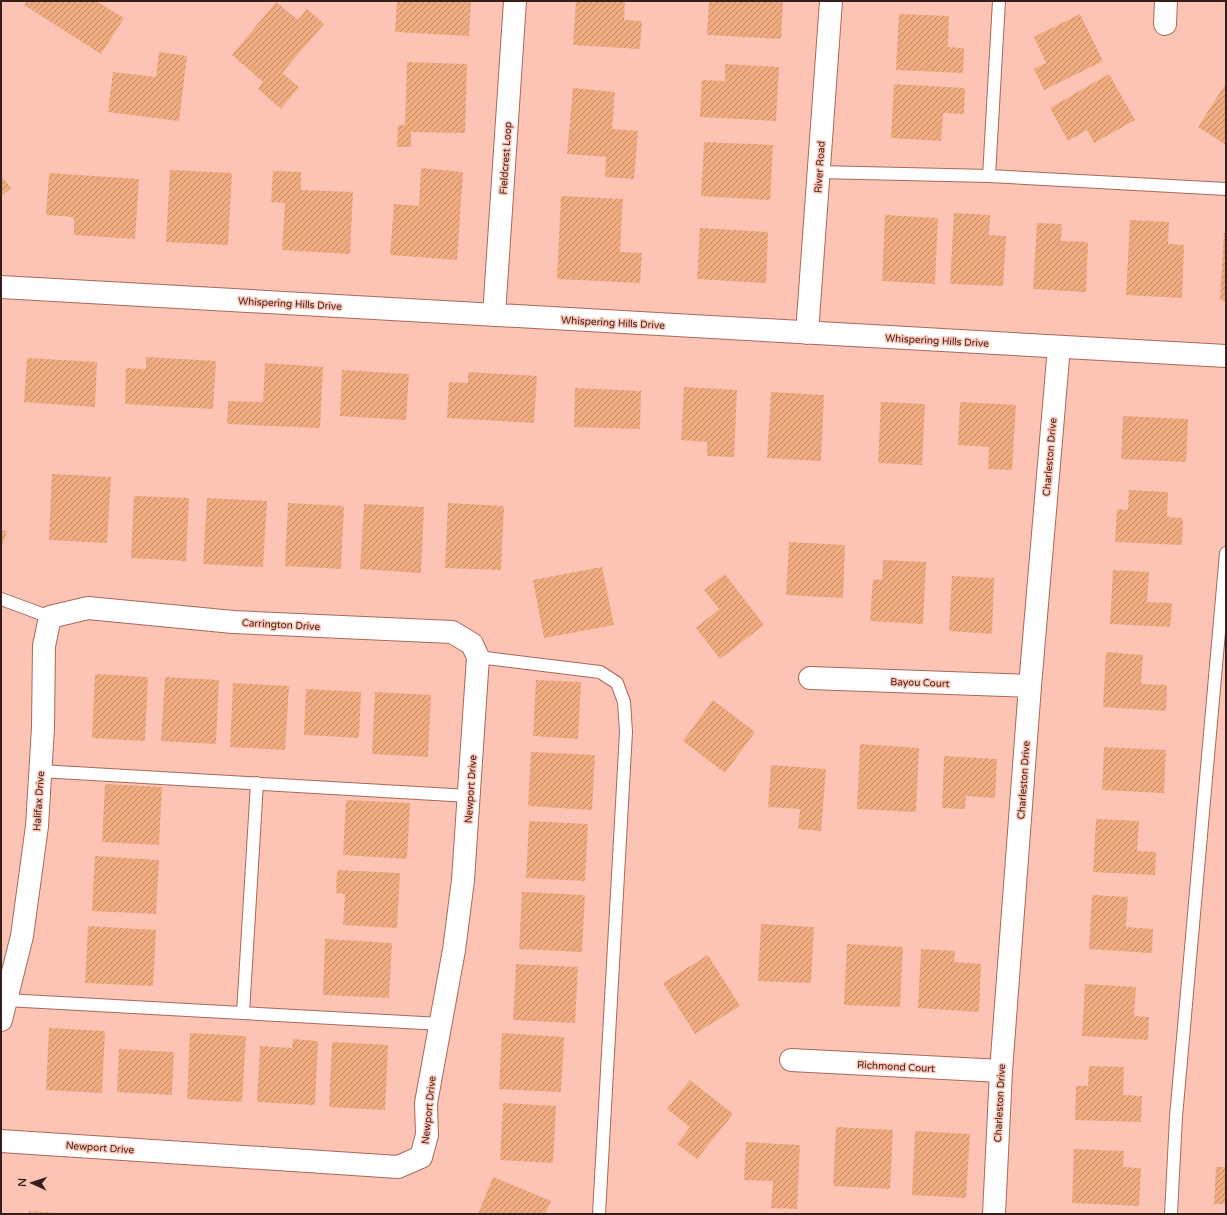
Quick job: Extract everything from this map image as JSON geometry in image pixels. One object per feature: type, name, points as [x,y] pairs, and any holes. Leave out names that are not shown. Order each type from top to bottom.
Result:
[{"type":"street","name":"Fieldcrest Loop","points":[[494,315],[515,1]]},
{"type":"street","name":"River Road","points":[[806,332],[832,1]]},
{"type":"street","points":[[1165,24],[1166,1]]},
{"type":"street","name":"Whispering Hills Drive","points":[[1,287],[1226,356]]},
{"type":"street","name":"Charleston Drive","points":[[994,1214],[1001,1071],[1030,686],[1059,347]]},
{"type":"street","name":"Carrington Drive","points":[[50,617],[88,608],[233,622],[452,632],[475,650]]},
{"type":"street","name":"Halifax Drive","points":[[3,1010],[22,936],[37,826],[43,728],[44,646],[50,617]]},
{"type":"street","name":"Newport Drive","points":[[1,1141],[398,1167],[421,1157],[427,1135],[426,1103],[455,943],[463,880],[469,796],[475,650]]},
{"type":"street","name":"Bayou Court","points":[[810,678],[1030,686]]},
{"type":"street","name":"Richmond Court","points":[[791,1060],[1001,1071]]},
{"type":"lane","points":[[989,176],[999,1]]},
{"type":"lane","points":[[818,172],[989,176],[1226,189]]},
{"type":"lane","points":[[1171,1214],[1176,1117],[1226,553]]},
{"type":"lane","points":[[1,599],[50,617]]},
{"type":"lane","points":[[475,650],[600,672],[617,683],[624,702],[626,732],[599,1214]]},
{"type":"lane","points":[[40,771],[469,796]]},
{"type":"lane","points":[[243,1013],[257,783]]},
{"type":"lane","points":[[3,1010],[243,1013],[441,1024]]},
{"type":"building","points":[[27,1],[74,1],[77,3],[79,1],[96,1],[124,18],[101,54],[24,5]]},
{"type":"building","points":[[397,1],[471,1],[469,36],[395,32]]},
{"type":"building","points":[[576,1],[625,1],[624,20],[642,21],[640,49],[573,45]]},
{"type":"building","points":[[709,1],[783,1],[781,39],[707,35]]},
{"type":"building","points":[[276,2],[298,20],[307,9],[324,24],[282,73],[299,87],[281,109],[258,89],[263,82],[232,55]]},
{"type":"building","points":[[899,14],[949,16],[948,47],[964,48],[963,73],[896,70]]},
{"type":"building","points":[[1080,14],[1103,61],[1044,90],[1034,69],[1046,63],[1034,37]]},
{"type":"building","points":[[159,52],[187,56],[179,121],[108,112],[113,72],[156,77]]},
{"type":"building","points":[[407,62],[467,64],[465,133],[411,132],[411,147],[397,147],[398,125],[405,125]]},
{"type":"building","points":[[725,64],[779,67],[776,121],[700,117],[702,80],[725,81]]},
{"type":"building","points":[[1109,74],[1135,120],[1094,143],[1087,130],[1068,141],[1050,108]]},
{"type":"building","points":[[1226,83],[1226,145],[1198,127]]},
{"type":"building","points":[[894,84],[965,88],[964,114],[943,113],[941,141],[891,138]]},
{"type":"building","points":[[573,88],[615,92],[612,129],[638,131],[634,179],[605,177],[606,157],[567,154]]},
{"type":"building","points":[[704,142],[773,145],[770,200],[701,196]]},
{"type":"building","points":[[421,168],[463,172],[457,260],[390,255],[394,204],[419,206]]},
{"type":"building","points":[[170,170],[232,173],[228,245],[166,242]]},
{"type":"building","points":[[273,171],[301,172],[301,190],[353,192],[350,254],[282,250],[285,203],[271,202]]},
{"type":"building","points":[[49,173],[139,179],[135,239],[74,235],[74,217],[46,215]]},
{"type":"building","points":[[1,176],[11,188],[1,196]]},
{"type":"building","points":[[561,196],[623,199],[620,252],[642,253],[640,283],[557,279]]},
{"type":"building","points":[[954,213],[990,215],[989,235],[1006,236],[1003,286],[950,284]]},
{"type":"building","points":[[885,215],[938,218],[935,284],[882,281]]},
{"type":"building","points":[[1130,220],[1169,222],[1168,244],[1184,245],[1182,298],[1126,295]]},
{"type":"building","points":[[1037,223],[1062,224],[1061,241],[1088,242],[1086,292],[1033,289]]},
{"type":"building","points":[[700,228],[768,232],[766,283],[697,279]]},
{"type":"building","points":[[1224,233],[1226,233],[1226,301],[1220,300]]},
{"type":"building","points":[[146,357],[216,361],[213,409],[125,404],[126,368],[146,369]]},
{"type":"building","points":[[27,358],[97,362],[95,407],[24,402]]},
{"type":"building","points":[[265,363],[323,367],[320,428],[227,424],[228,401],[263,402]]},
{"type":"building","points":[[342,370],[409,374],[406,420],[340,416]]},
{"type":"building","points":[[468,372],[537,376],[534,423],[447,418],[449,382],[468,383]]},
{"type":"building","points":[[684,387],[737,390],[734,457],[707,456],[707,442],[681,440]]},
{"type":"building","points":[[575,388],[641,391],[640,429],[574,427]]},
{"type":"building","points":[[771,392],[824,395],[821,461],[767,458]]},
{"type":"building","points":[[881,402],[925,404],[922,465],[878,463]]},
{"type":"building","points":[[960,402],[1016,405],[1012,470],[988,469],[989,447],[958,445]]},
{"type":"building","points":[[1123,416],[1188,419],[1186,462],[1121,459]]},
{"type":"building","points":[[52,474],[111,477],[107,543],[49,540]]},
{"type":"building","points":[[1129,490],[1168,492],[1167,517],[1183,518],[1182,545],[1115,542],[1117,509],[1128,510]]},
{"type":"building","points":[[134,496],[189,498],[186,561],[131,558]]},
{"type":"building","points":[[207,498],[267,501],[263,567],[203,564]]},
{"type":"building","points":[[288,503],[344,506],[341,569],[285,566]]},
{"type":"building","points":[[448,503],[504,506],[501,570],[445,568]]},
{"type":"building","points":[[364,504],[424,507],[421,573],[360,569]]},
{"type":"building","points":[[1,530],[7,531],[1,548]]},
{"type":"building","points":[[789,542],[845,545],[843,598],[786,595]]},
{"type":"building","points":[[883,560],[926,562],[923,624],[870,621],[873,579],[882,580]]},
{"type":"building","points":[[602,567],[614,625],[544,638],[533,580]]},
{"type":"building","points":[[1113,570],[1149,572],[1147,602],[1172,603],[1170,627],[1110,624]]},
{"type":"building","points":[[725,574],[764,625],[720,659],[696,628],[719,609],[704,590]]},
{"type":"building","points":[[952,576],[994,578],[992,634],[949,631]]},
{"type":"building","points":[[1106,652],[1143,655],[1141,684],[1167,685],[1166,711],[1103,707]]},
{"type":"building","points":[[95,674],[148,677],[145,741],[92,738]]},
{"type":"building","points":[[165,677],[219,680],[216,744],[161,741]]},
{"type":"building","points":[[536,680],[581,682],[578,739],[533,736]]},
{"type":"building","points":[[233,683],[289,686],[285,750],[230,747]]},
{"type":"building","points":[[306,689],[361,692],[359,738],[304,735]]},
{"type":"building","points":[[375,692],[431,695],[428,757],[372,754]]},
{"type":"building","points":[[713,700],[755,732],[725,773],[683,741]]},
{"type":"building","points":[[860,744],[919,748],[916,812],[857,809]]},
{"type":"building","points":[[1104,747],[1166,750],[1164,793],[1102,790]]},
{"type":"building","points":[[531,752],[595,755],[592,810],[528,806]]},
{"type":"building","points":[[944,756],[997,759],[995,798],[966,796],[965,809],[942,808]]},
{"type":"building","points":[[771,765],[826,769],[821,831],[798,829],[800,809],[768,807]]},
{"type":"building","points":[[105,784],[162,787],[159,845],[102,842]]},
{"type":"building","points":[[346,800],[410,803],[407,859],[343,855]]},
{"type":"building","points":[[1096,819],[1139,821],[1137,851],[1156,852],[1155,875],[1093,872]]},
{"type":"building","points":[[529,821],[588,824],[585,881],[526,878]]},
{"type":"building","points":[[95,856],[159,860],[156,914],[92,911]]},
{"type":"building","points":[[337,870],[400,873],[397,928],[343,925],[345,894],[336,893]]},
{"type":"building","points":[[522,892],[585,895],[582,952],[519,949]]},
{"type":"building","points":[[1092,895],[1128,897],[1126,927],[1153,929],[1152,953],[1089,949]]},
{"type":"building","points":[[761,924],[814,927],[811,983],[758,981]]},
{"type":"building","points":[[88,926],[156,930],[153,986],[85,983]]},
{"type":"building","points":[[325,939],[392,943],[389,998],[323,995]]},
{"type":"building","points":[[847,944],[903,947],[900,1007],[844,1005]]},
{"type":"building","points":[[921,949],[955,951],[954,962],[981,964],[979,1012],[918,1008]]},
{"type":"building","points":[[708,955],[740,1006],[695,1034],[663,983]]},
{"type":"building","points":[[516,964],[578,967],[575,1023],[513,1020]]},
{"type":"building","points":[[1085,984],[1136,987],[1134,1016],[1149,1017],[1148,1040],[1082,1036]]},
{"type":"building","points":[[49,1028],[105,1031],[102,1093],[46,1090]]},
{"type":"building","points":[[190,1033],[246,1036],[242,1102],[187,1099]]},
{"type":"building","points":[[502,1033],[564,1037],[561,1092],[499,1089]]},
{"type":"building","points":[[293,1039],[318,1041],[315,1105],[257,1102],[260,1046],[292,1048]]},
{"type":"building","points":[[332,1042],[388,1045],[385,1110],[329,1107]]},
{"type":"building","points":[[119,1049],[174,1052],[172,1095],[117,1092]]},
{"type":"building","points":[[1089,1066],[1124,1067],[1123,1095],[1142,1096],[1141,1122],[1075,1120],[1076,1086],[1088,1086]]},
{"type":"building","points":[[690,1080],[733,1114],[697,1159],[677,1144],[690,1127],[667,1109]]},
{"type":"building","points":[[503,1103],[556,1106],[553,1163],[500,1160]]},
{"type":"building","points":[[836,1127],[893,1130],[890,1189],[833,1186]]},
{"type":"building","points":[[915,1131],[970,1134],[966,1198],[912,1195]]},
{"type":"building","points":[[746,1142],[800,1145],[797,1209],[771,1208],[773,1181],[744,1180]]},
{"type":"building","points":[[1074,1149],[1124,1151],[1123,1167],[1141,1168],[1139,1206],[1072,1203]]},
{"type":"building","points":[[1216,1167],[1226,1167],[1226,1204],[1214,1204]]},
{"type":"building","points":[[493,1177],[551,1201],[545,1214],[478,1214]]},
{"type":"building","points":[[29,1211],[59,1213],[59,1214],[28,1214]]}]
